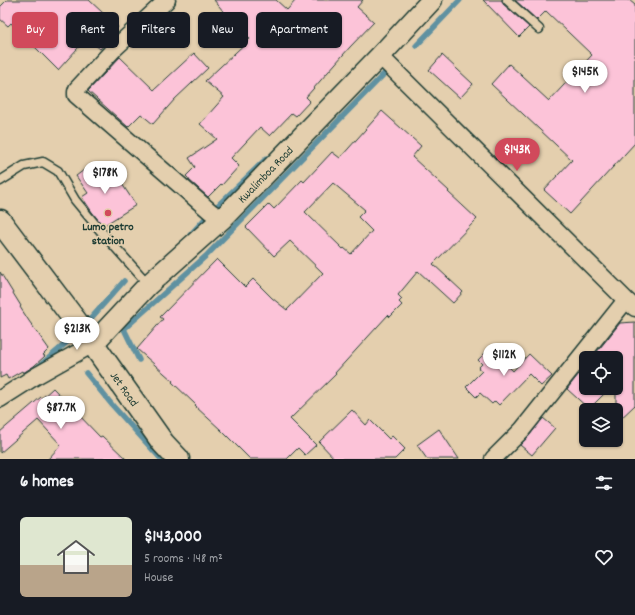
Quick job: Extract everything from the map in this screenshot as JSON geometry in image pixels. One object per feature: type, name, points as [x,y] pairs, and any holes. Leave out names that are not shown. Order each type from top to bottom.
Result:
[{"type":"main road","name":"Jet Road","points":[[0,221],[93,344],[164,443],[178,459]]},
{"type":"street","points":[[167,0],[115,48],[77,89],[76,95],[211,212],[222,219]]},
{"type":"street","name":"Kwalimboa Road","points":[[93,344],[148,285],[222,219],[380,56],[432,0]]},
{"type":"street","points":[[380,56],[631,304],[522,430],[493,459]]},
{"type":"street","points":[[0,399],[36,376],[93,344]]},
{"type":"lane","points":[[507,0],[539,29]]},
{"type":"lane","points":[[0,181],[24,166],[43,162],[58,171],[76,200],[148,285]]},
{"type":"building","points":[[7,0],[89,0],[102,12],[66,12],[66,48],[78,48],[58,70],[36,48],[58,48],[58,12],[12,12],[12,24],[11,23],[8,26],[0,19],[0,7]]},
{"type":"building","points":[[214,0],[276,0],[287,10],[296,0],[363,0],[357,7],[374,22],[306,97],[310,101],[296,116],[292,113],[270,136],[260,127],[231,158],[239,166],[222,185],[221,184],[208,197],[186,176],[195,167],[189,158],[217,139],[200,124],[224,97],[205,81],[240,48],[248,48],[248,41],[250,39],[248,37],[248,12],[224,12]]},
{"type":"building","points":[[483,0],[502,0],[503,4],[529,27],[519,37]]},
{"type":"building","points":[[515,0],[629,0],[635,5],[635,143],[570,214],[544,190],[572,160],[491,84],[509,64],[549,101],[592,55],[546,11],[537,20]]},
{"type":"building","points":[[194,53],[208,68],[175,99],[153,124],[141,114],[128,127],[88,91],[120,57],[154,90]]},
{"type":"building","points":[[442,55],[473,84],[460,98],[429,70]]},
{"type":"building","points":[[382,111],[421,146],[412,157],[477,219],[433,264],[463,292],[453,303],[418,271],[398,295],[402,299],[399,302],[402,305],[390,317],[388,315],[335,373],[336,374],[290,419],[316,445],[305,455],[298,448],[287,459],[250,459],[195,406],[196,405],[172,382],[173,381],[137,349],[163,319],[160,317],[217,259],[245,287],[253,279],[272,298],[287,310],[323,273],[290,241],[274,256],[246,227],[269,204],[274,209],[302,180],[304,182],[332,152],[340,158]],"holes":[[[333,183],[365,210],[358,217],[372,231],[351,254],[344,248],[343,249],[305,212]]]},
{"type":"building","points":[[88,167],[97,179],[112,168],[122,180],[120,181],[136,205],[103,226],[82,197],[88,193],[76,176]]},
{"type":"building","points":[[0,272],[21,306],[20,307],[49,349],[43,355],[45,356],[34,366],[23,373],[22,371],[8,379],[6,375],[0,378]]},
{"type":"building","points":[[635,322],[635,405],[623,416],[623,403],[616,403],[616,395],[623,395],[623,351],[598,351],[620,323]]},
{"type":"building","points":[[490,348],[513,371],[529,354],[552,376],[541,386],[529,374],[499,405],[495,401],[492,404],[480,393],[476,397],[466,387],[482,371],[478,368],[482,364],[478,360]]},
{"type":"building","points":[[579,374],[579,395],[603,395],[595,403],[582,403],[567,389]]},
{"type":"building","points":[[53,388],[100,437],[102,436],[126,459],[48,459],[61,445],[38,420],[0,453],[0,432]]},
{"type":"building","points":[[352,410],[366,425],[370,420],[389,439],[392,436],[405,449],[395,459],[335,459],[319,442]]},
{"type":"building","points":[[543,418],[555,428],[532,455],[520,445]]},
{"type":"building","points":[[439,429],[459,459],[427,459],[417,445]]},
{"type":"waterway","points":[[416,46],[460,0]]},
{"type":"waterway","points":[[139,360],[124,329],[207,255],[385,73]]},
{"type":"waterway","points":[[190,235],[211,212],[267,158]]},
{"type":"waterway","points":[[85,325],[124,281]]},
{"type":"waterway","points":[[37,368],[79,331]]},
{"type":"waterway","points":[[86,373],[113,406],[161,459]]},
{"type":"place","name":"Lumo petro station","points":[[108,213]]}]
